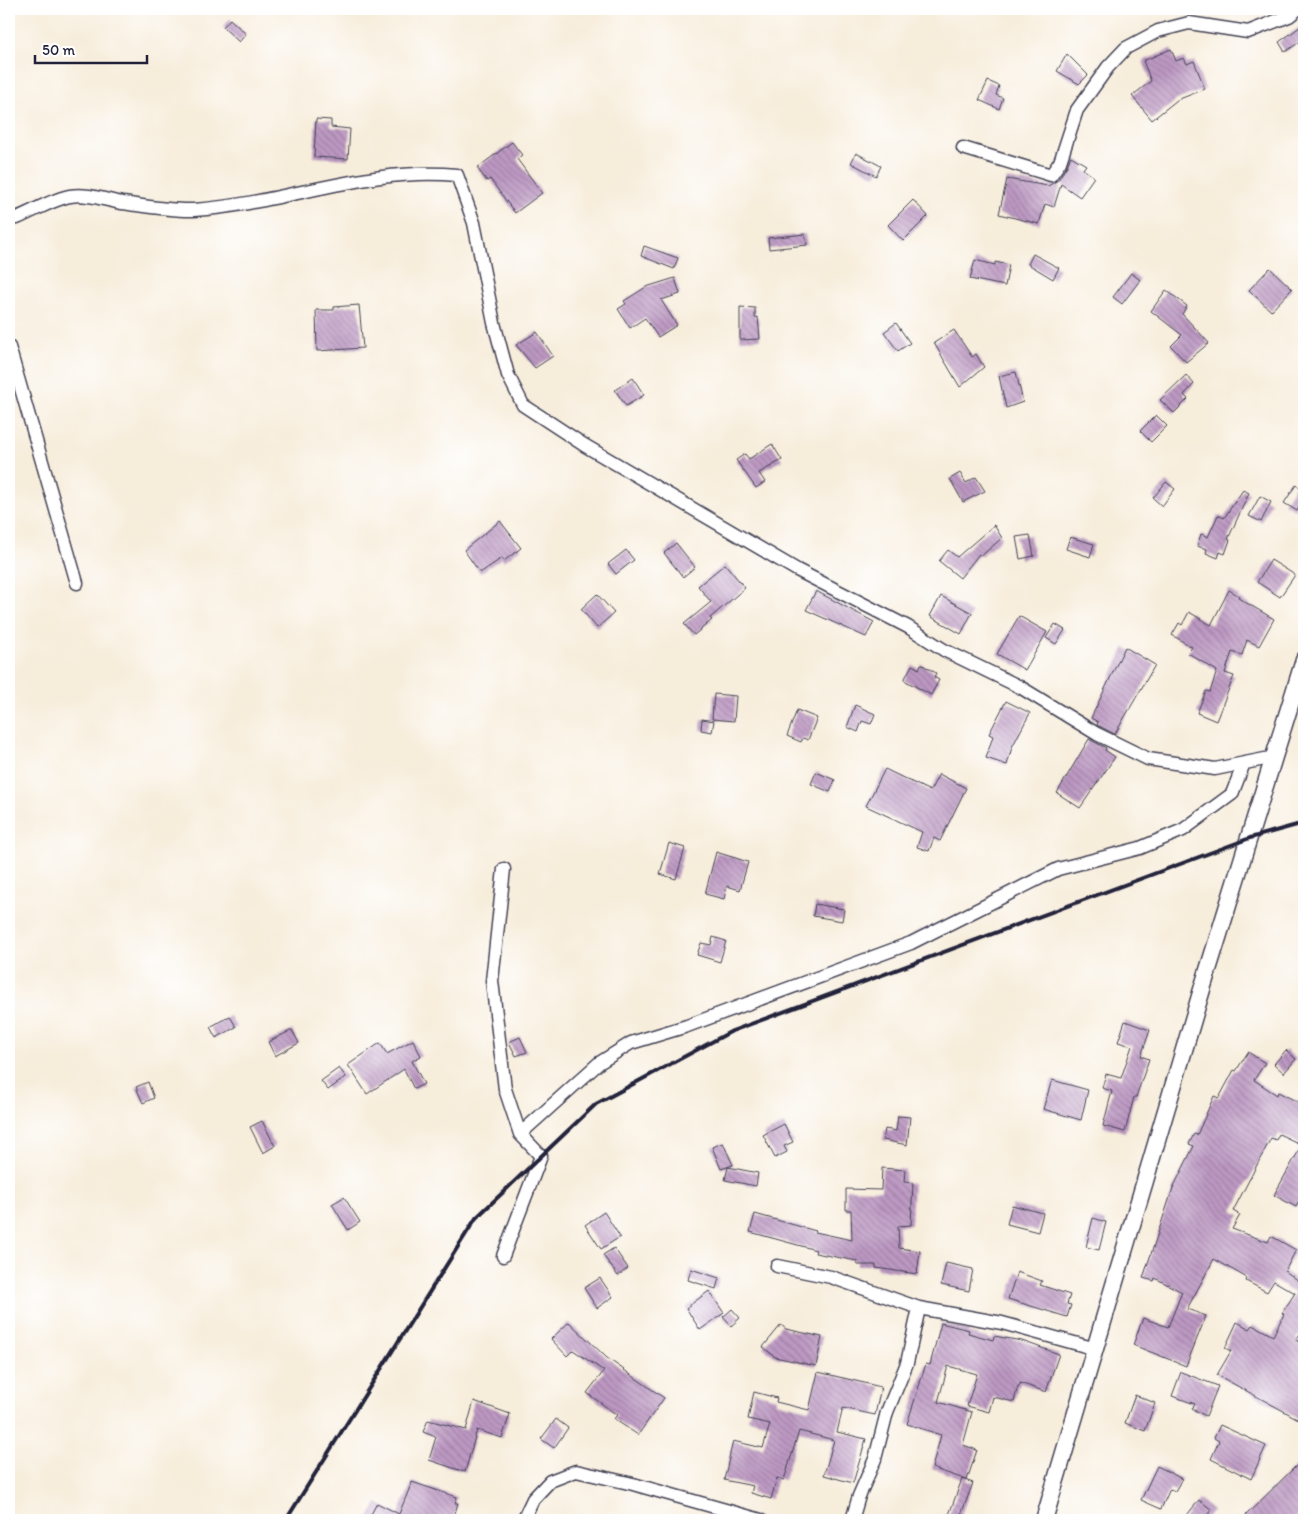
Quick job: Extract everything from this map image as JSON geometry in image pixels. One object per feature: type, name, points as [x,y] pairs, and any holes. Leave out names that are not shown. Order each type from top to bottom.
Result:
[{"type":"street","points":[[963,148],[1051,175],[1060,162],[1078,110],[1108,67],[1126,48],[1158,31],[1189,23],[1248,32],[1289,16],[1298,9]]},
{"type":"street","points":[[9,218],[17,218],[70,196],[91,196],[123,203],[192,210],[232,206],[383,176],[430,172],[457,174],[474,223],[494,323],[508,375],[522,404],[584,445],[797,570],[908,626],[944,650],[1020,688],[1106,738],[1148,759],[1215,769],[1275,757]]},
{"type":"street","points":[[9,347],[77,583]]},
{"type":"street","points":[[1044,1520],[1200,995],[1304,660]]},
{"type":"street","points":[[520,1134],[599,1063],[631,1043],[687,1026],[911,943],[1058,869],[1140,848],[1183,830],[1232,794],[1244,763]]},
{"type":"street","points":[[503,1256],[541,1156],[520,1134],[505,1089],[492,981],[504,869]]},
{"type":"street","points":[[777,1266],[831,1278],[919,1308],[1002,1323],[1096,1349]]},
{"type":"street","points":[[852,1520],[859,1496],[875,1459],[887,1412],[907,1363],[919,1308]]},
{"type":"street","points":[[523,1520],[533,1499],[550,1481],[576,1471],[633,1484],[761,1520]]},
{"type":"building","points":[[230,19],[246,34],[239,42],[223,27]]},
{"type":"building","points":[[1304,24],[1304,39],[1285,52],[1279,42]]},
{"type":"building","points":[[1171,49],[1176,61],[1184,58],[1187,64],[1194,61],[1205,89],[1177,100],[1152,120],[1132,96],[1151,81],[1143,61]]},
{"type":"building","points":[[1067,54],[1088,75],[1079,84],[1057,71]]},
{"type":"building","points":[[988,81],[999,86],[996,95],[1003,98],[999,109],[979,100]]},
{"type":"building","points":[[316,119],[331,120],[331,127],[350,129],[348,159],[314,157]]},
{"type":"building","points":[[512,142],[522,155],[517,159],[542,193],[515,213],[490,179],[487,181],[477,168]]},
{"type":"building","points":[[856,153],[881,166],[876,176],[851,163]]},
{"type":"building","points":[[1071,156],[1086,165],[1083,169],[1094,177],[1080,197],[1061,184],[1054,207],[1045,204],[1039,224],[999,214],[1007,179],[1048,186],[1058,180]]},
{"type":"building","points":[[913,200],[928,216],[903,241],[888,225]]},
{"type":"building","points":[[805,234],[807,245],[769,249],[768,238]]},
{"type":"building","points":[[644,246],[678,258],[674,269],[641,256]]},
{"type":"building","points":[[1033,254],[1059,268],[1053,279],[1028,264]]},
{"type":"building","points":[[975,260],[995,265],[995,262],[1009,265],[1005,286],[970,279]]},
{"type":"building","points":[[1270,268],[1292,289],[1271,311],[1249,290]]},
{"type":"building","points":[[1131,273],[1140,280],[1122,304],[1113,297]]},
{"type":"building","points":[[675,278],[680,294],[661,300],[677,325],[658,337],[645,318],[630,328],[618,309],[626,304],[624,301],[646,287]]},
{"type":"building","points":[[1166,290],[1187,306],[1182,314],[1209,343],[1186,362],[1171,346],[1182,335],[1151,311]]},
{"type":"building","points":[[359,305],[363,348],[317,351],[316,310],[334,310],[334,307]]},
{"type":"building","points":[[740,307],[755,308],[755,318],[758,317],[760,339],[740,340]]},
{"type":"building","points":[[896,323],[910,343],[898,351],[884,332]]},
{"type":"building","points":[[954,330],[972,357],[976,354],[984,367],[960,387],[934,343]]},
{"type":"building","points":[[537,332],[553,356],[535,368],[516,345]]},
{"type":"building","points":[[1016,372],[1023,402],[1006,408],[999,376]]},
{"type":"building","points":[[1186,375],[1194,384],[1184,395],[1188,399],[1174,413],[1160,400]]},
{"type":"building","points":[[633,378],[644,395],[626,406],[615,390]]},
{"type":"building","points":[[1156,415],[1167,426],[1151,442],[1140,431]]},
{"type":"building","points":[[772,444],[782,460],[759,473],[765,482],[756,488],[736,460],[745,454],[749,459]]},
{"type":"building","points":[[960,473],[966,483],[976,477],[985,491],[963,502],[950,479]]},
{"type":"building","points":[[1166,482],[1175,489],[1162,506],[1153,498]]},
{"type":"building","points":[[1296,485],[1304,491],[1304,500],[1297,511],[1284,503]]},
{"type":"building","points":[[1243,490],[1249,493],[1228,539],[1230,540],[1225,554],[1220,552],[1218,558],[1206,553],[1207,549],[1197,546],[1201,534],[1208,537],[1218,515],[1224,518]]},
{"type":"building","points":[[1260,496],[1271,502],[1261,522],[1249,516]]},
{"type":"building","points":[[500,521],[521,548],[504,561],[502,558],[480,573],[464,550]]},
{"type":"building","points":[[994,525],[1002,538],[981,556],[979,554],[960,578],[939,561],[948,550],[957,557]]},
{"type":"building","points":[[1030,535],[1034,556],[1020,559],[1016,537]]},
{"type":"building","points":[[1070,537],[1094,544],[1090,557],[1066,549]]},
{"type":"building","points":[[676,543],[695,567],[683,577],[664,553]]},
{"type":"building","points":[[626,550],[634,560],[616,574],[608,564]]},
{"type":"building","points":[[1271,560],[1295,575],[1280,597],[1257,582]]},
{"type":"building","points":[[725,564],[745,588],[710,618],[712,620],[694,635],[684,624],[711,602],[698,586]]},
{"type":"building","points":[[1229,590],[1239,596],[1238,598],[1274,619],[1259,646],[1247,640],[1242,655],[1232,652],[1225,673],[1234,676],[1216,721],[1197,713],[1206,691],[1210,692],[1217,671],[1188,653],[1192,647],[1172,635],[1179,623],[1182,625],[1189,612],[1211,625]]},
{"type":"building","points":[[816,591],[874,622],[866,637],[806,610]]},
{"type":"building","points":[[597,594],[614,613],[597,628],[581,609]]},
{"type":"building","points":[[941,596],[972,613],[961,634],[930,616]]},
{"type":"building","points":[[1019,616],[1047,632],[1025,670],[997,654]]},
{"type":"building","points":[[1055,624],[1065,630],[1056,644],[1046,638]]},
{"type":"building","points":[[1125,647],[1155,665],[1115,734],[1097,725],[1098,722],[1091,718]]},
{"type":"building","points":[[921,664],[936,673],[934,677],[939,680],[931,695],[904,680],[912,665],[919,669]]},
{"type":"building","points":[[714,694],[736,696],[734,721],[712,719]]},
{"type":"building","points":[[1006,701],[1030,713],[1012,747],[1007,765],[986,758],[993,736],[989,734]]},
{"type":"building","points":[[855,705],[875,714],[871,724],[862,721],[858,732],[847,727]]},
{"type":"building","points":[[797,710],[817,718],[808,740],[803,738],[801,742],[787,736]]},
{"type":"building","points":[[702,719],[714,721],[712,732],[701,730]]},
{"type":"building","points":[[1089,739],[1106,748],[1105,750],[1115,757],[1080,808],[1057,793]]},
{"type":"building","points":[[885,769],[930,791],[939,774],[966,788],[940,841],[934,838],[929,851],[917,847],[922,832],[866,806]]},
{"type":"building","points":[[816,772],[835,780],[830,792],[811,784]]},
{"type":"building","points":[[669,843],[685,848],[676,879],[660,874]]},
{"type":"building","points":[[716,852],[748,862],[740,890],[727,886],[724,899],[705,894]]},
{"type":"building","points":[[815,904],[844,909],[842,921],[813,916]]},
{"type":"building","points":[[713,937],[726,941],[720,962],[697,955],[701,943],[711,945]]},
{"type":"building","points":[[230,1016],[236,1027],[216,1038],[210,1027]]},
{"type":"building","points":[[1125,1021],[1150,1030],[1141,1056],[1149,1059],[1136,1097],[1134,1097],[1125,1132],[1103,1126],[1112,1091],[1102,1088],[1106,1074],[1121,1078],[1132,1046],[1118,1042]]},
{"type":"building","points":[[292,1030],[299,1043],[275,1056],[268,1042]]},
{"type":"building","points":[[520,1037],[527,1052],[516,1056],[509,1042]]},
{"type":"building","points":[[413,1040],[421,1056],[412,1061],[424,1084],[414,1089],[404,1069],[367,1094],[348,1065],[380,1043],[387,1054]]},
{"type":"building","points":[[1286,1050],[1296,1059],[1284,1073],[1274,1064]]},
{"type":"building","points":[[1248,1052],[1265,1063],[1254,1080],[1277,1095],[1278,1092],[1304,1105],[1304,1192],[1296,1207],[1274,1195],[1302,1145],[1279,1134],[1276,1140],[1271,1138],[1233,1211],[1240,1215],[1232,1229],[1268,1242],[1271,1236],[1296,1250],[1285,1271],[1302,1283],[1304,1280],[1304,1328],[1296,1340],[1304,1344],[1304,1422],[1217,1375],[1231,1351],[1225,1348],[1237,1322],[1250,1329],[1253,1325],[1273,1336],[1284,1314],[1282,1313],[1295,1293],[1274,1281],[1267,1292],[1246,1281],[1247,1278],[1214,1259],[1187,1309],[1206,1316],[1186,1366],[1133,1345],[1143,1318],[1168,1327],[1182,1292],[1155,1278],[1154,1281],[1143,1278],[1173,1188],[1194,1146],[1189,1144],[1194,1134],[1197,1135],[1214,1096],[1219,1098],[1234,1070],[1236,1071]]},
{"type":"building","points":[[339,1068],[346,1077],[328,1090],[321,1081]]},
{"type":"building","points":[[1052,1080],[1088,1090],[1081,1120],[1043,1109]]},
{"type":"building","points":[[148,1082],[154,1098],[143,1103],[136,1087]]},
{"type":"building","points":[[898,1116],[910,1117],[907,1145],[883,1140],[885,1129],[896,1131]]},
{"type":"building","points":[[262,1121],[275,1146],[263,1153],[250,1127]]},
{"type":"building","points":[[784,1124],[793,1142],[784,1146],[787,1152],[775,1158],[763,1135]]},
{"type":"building","points":[[723,1143],[733,1165],[721,1169],[712,1147]]},
{"type":"building","points":[[728,1167],[758,1173],[756,1186],[725,1180]]},
{"type":"building","points":[[882,1168],[905,1170],[904,1182],[913,1183],[911,1225],[898,1226],[899,1248],[920,1251],[917,1274],[876,1268],[876,1265],[857,1265],[857,1261],[815,1253],[816,1250],[750,1232],[755,1214],[815,1232],[852,1240],[851,1210],[846,1210],[846,1189],[881,1190]]},
{"type":"building","points":[[344,1197],[360,1222],[348,1230],[332,1204]]},
{"type":"building","points":[[1012,1205],[1043,1213],[1038,1232],[1007,1224]]},
{"type":"building","points":[[604,1212],[620,1237],[601,1249],[585,1225]]},
{"type":"building","points":[[1093,1218],[1106,1222],[1099,1250],[1086,1247]]},
{"type":"building","points":[[614,1248],[628,1268],[618,1276],[603,1255]]},
{"type":"building","points":[[946,1263],[973,1269],[969,1291],[941,1285]]},
{"type":"building","points":[[691,1269],[719,1278],[716,1289],[688,1280]]},
{"type":"building","points":[[1017,1272],[1042,1281],[1040,1285],[1070,1295],[1067,1304],[1071,1305],[1067,1317],[1008,1299]]},
{"type":"building","points":[[600,1278],[613,1297],[597,1308],[584,1288]]},
{"type":"building","points":[[709,1291],[724,1313],[700,1330],[686,1308]]},
{"type":"building","points":[[732,1309],[740,1318],[731,1326],[723,1317]]},
{"type":"building","points":[[569,1322],[607,1358],[664,1398],[638,1435],[614,1419],[617,1415],[587,1393],[604,1371],[573,1350],[567,1356],[551,1339]]},
{"type":"building","points":[[941,1323],[969,1330],[968,1333],[993,1340],[994,1336],[1022,1341],[1059,1354],[1046,1392],[1020,1383],[1014,1402],[993,1397],[989,1412],[967,1406],[977,1374],[948,1366],[938,1402],[972,1412],[963,1445],[977,1450],[967,1480],[932,1468],[941,1435],[907,1424],[926,1364],[930,1365]]},
{"type":"building","points":[[781,1325],[786,1329],[822,1337],[816,1366],[775,1357],[763,1347]]},
{"type":"building","points":[[818,1372],[881,1387],[875,1415],[843,1408],[837,1432],[866,1439],[853,1483],[824,1475],[834,1440],[799,1431],[784,1480],[777,1478],[771,1499],[751,1493],[753,1486],[724,1480],[733,1441],[763,1448],[770,1424],[748,1419],[754,1392],[777,1398],[776,1402],[809,1410]]},
{"type":"building","points":[[1181,1372],[1218,1386],[1206,1416],[1192,1409],[1195,1404],[1172,1396]]},
{"type":"building","points":[[1135,1395],[1155,1403],[1145,1431],[1125,1423]]},
{"type":"building","points":[[474,1401],[510,1414],[502,1438],[477,1430],[465,1472],[429,1460],[436,1437],[423,1432],[428,1420],[466,1430]]},
{"type":"building","points":[[556,1419],[568,1428],[554,1448],[541,1439]]},
{"type":"building","points":[[1220,1425],[1266,1446],[1251,1479],[1211,1459],[1219,1441],[1214,1438]]},
{"type":"building","points":[[1157,1466],[1182,1479],[1175,1491],[1170,1489],[1161,1509],[1141,1500]]},
{"type":"building","points":[[1296,1466],[1304,1474],[1304,1510],[1293,1520],[1241,1520]]},
{"type":"building","points":[[962,1479],[973,1483],[959,1520],[947,1520]]},
{"type":"building","points":[[412,1482],[457,1497],[455,1503],[458,1503],[453,1520],[368,1520],[377,1503],[399,1514]]},
{"type":"building","points":[[1199,1500],[1212,1510],[1204,1520],[1183,1520]]},
{"type":"railway","points":[[286,1520],[476,1218],[596,1104],[732,1031],[1250,838],[1304,823]]}]
